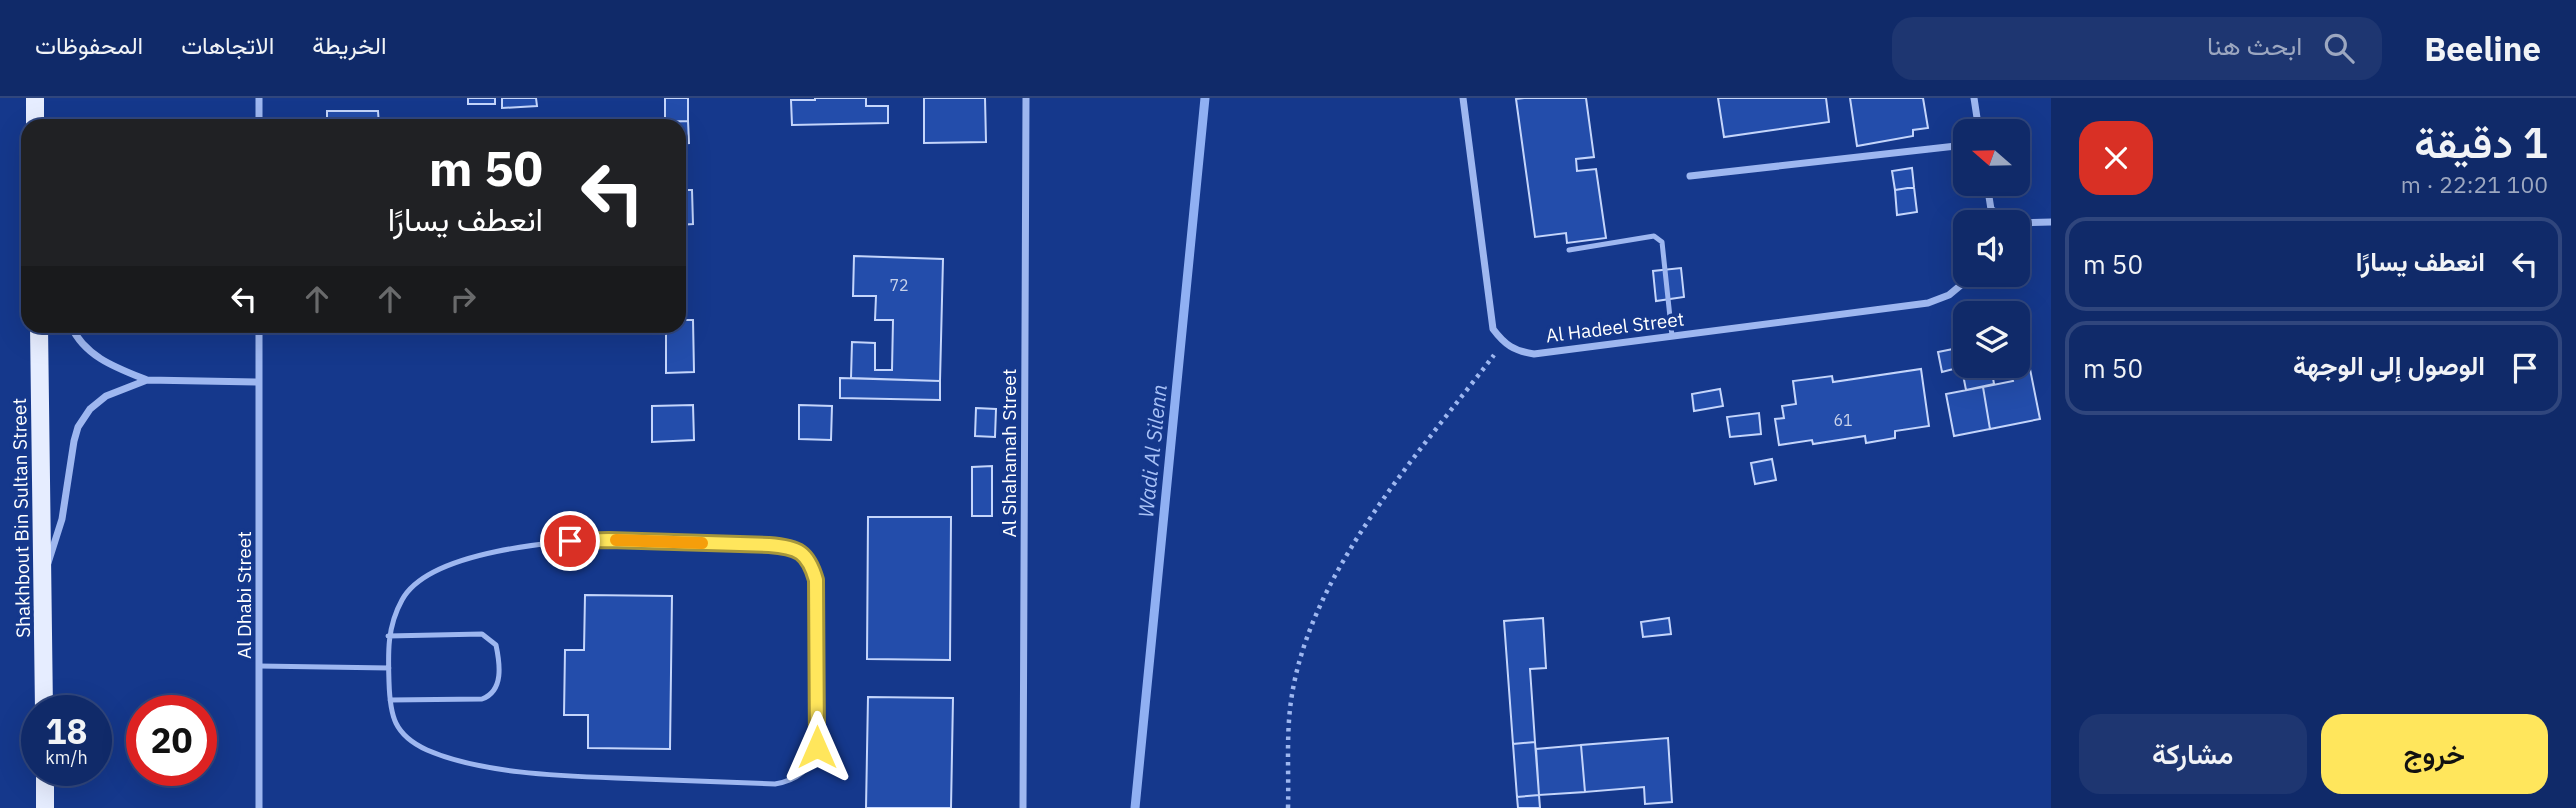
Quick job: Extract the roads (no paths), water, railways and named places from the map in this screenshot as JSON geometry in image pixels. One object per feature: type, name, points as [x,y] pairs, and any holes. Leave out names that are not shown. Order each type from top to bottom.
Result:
[{"type":"main road","points":[[35,98],[36,119]]},
{"type":"main road","name":"Shakhbout Bin Sultan Street","points":[[39,333],[44,695]]},
{"type":"main road","points":[[44,786],[45,808]]},
{"type":"street","points":[[259,98],[259,119]]},
{"type":"street","name":"Al Shahamah Street","points":[[1024,808],[1026,98]]},
{"type":"street","name":"Al Hadeel Street","points":[[1463,98],[1493,329],[1503,343],[1517,351],[1534,354],[1927,303],[1949,295],[1959,287]]},
{"type":"street","points":[[1974,98],[1977,119]]},
{"type":"street","points":[[1690,176],[1953,146]]},
{"type":"street","points":[[1989,196],[1992,209]]},
{"type":"street","points":[[2030,223],[2051,222]]},
{"type":"street","points":[[76,333],[87,349],[104,362],[147,380],[259,382]]},
{"type":"street","name":"Al Dhabi Street","points":[[259,333],[259,808]]},
{"type":"street","points":[[43,576],[62,519],[78,427],[90,409],[106,396],[147,380]]},
{"type":"lane","points":[[1569,250],[1654,236],[1662,242],[1672,336]]},
{"type":"lane","points":[[609,540],[787,547],[801,552],[811,564],[816,580],[817,747],[812,762],[803,774],[790,781],[775,783],[574,776],[494,768],[428,751],[410,741],[398,729],[392,715],[389,668],[388,636],[403,598],[414,585],[432,573],[462,561],[529,545],[609,540]]},
{"type":"lane","points":[[388,636],[482,634],[496,645],[498,673],[496,690],[482,699],[390,700]]},
{"type":"lane","points":[[259,666],[389,668]]},
{"type":"waterway","name":"Wadi Al Silenn","points":[[1135,808],[1205,98]]}]
